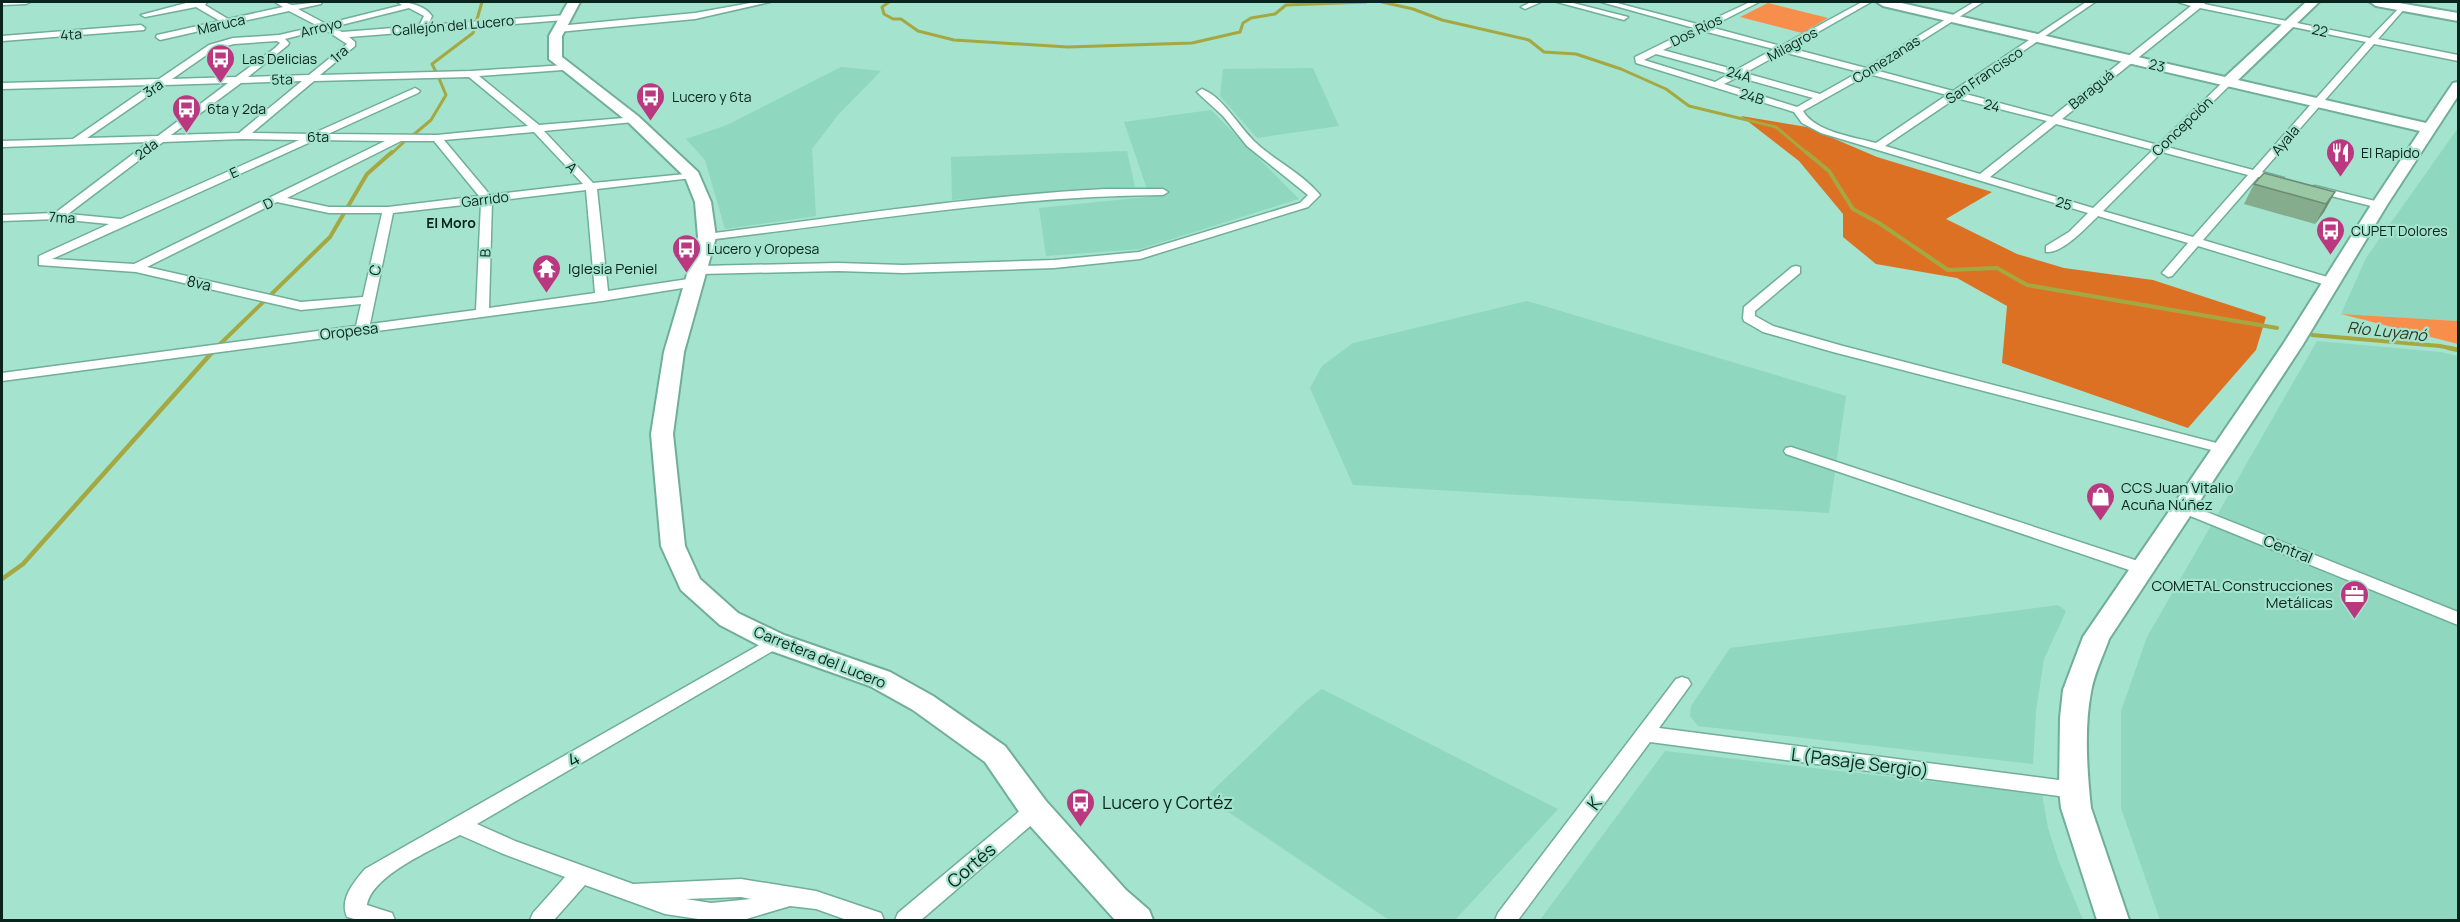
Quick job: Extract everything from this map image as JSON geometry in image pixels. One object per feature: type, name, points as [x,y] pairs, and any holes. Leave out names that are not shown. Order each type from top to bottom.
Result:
[{"type":"main road","points":[[563,67],[556,59],[552,47],[558,29],[574,2]]},
{"type":"main road","name":"23","points":[[1883,2],[2430,129]]},
{"type":"main road","name":"Concepción","points":[[2228,82],[2313,2]]},
{"type":"main road","points":[[2376,2],[2458,18]]},
{"type":"main road","name":"Carretera del Lucero","points":[[563,67],[633,119],[692,175],[703,202],[707,237],[674,352],[662,434],[673,546],[690,584],[729,619],[775,642],[880,679],[923,703],[994,754],[1035,810],[1115,900],[1137,921]]},
{"type":"main road","points":[[2113,921],[2076,808],[2074,790],[2074,718],[2077,690],[2096,637],[2292,346],[2379,205],[2458,86]]},
{"type":"street","points":[[2,3],[26,2]]},
{"type":"street","points":[[146,15],[196,3],[210,2]]},
{"type":"street","points":[[279,2],[345,38]]},
{"type":"street","name":"Maruca","points":[[160,37],[318,2]]},
{"type":"street","points":[[558,29],[695,16],[766,2]]},
{"type":"street","points":[[1525,7],[1537,2]]},
{"type":"street","points":[[1561,2],[1624,17]]},
{"type":"street","name":"24","points":[[1605,2],[2289,182]]},
{"type":"street","points":[[1635,9],[1650,2]]},
{"type":"street","name":"Dos Ríos","points":[[1638,59],[1755,2]]},
{"type":"street","name":"Milagros","points":[[1716,85],[1868,2]]},
{"type":"street","name":"Comezanas","points":[[1799,113],[1979,2]]},
{"type":"street","name":"San Francisco","points":[[1877,147],[2091,2]]},
{"type":"street","name":"22","points":[[2182,2],[2201,3],[2458,58]]},
{"type":"street","points":[[196,3],[255,40]]},
{"type":"street","name":"Baraguá","points":[[1981,179],[2201,3]]},
{"type":"street","points":[[405,4],[425,12],[428,16],[423,27]]},
{"type":"street","name":"Arroyo","points":[[233,41],[279,38],[405,4]]},
{"type":"street","name":"Ayala","points":[[2168,273],[2402,7]]},
{"type":"street","name":"Callejón del Lucero","points":[[345,38],[423,27],[564,17]]},
{"type":"street","name":"4ta","points":[[2,39],[141,28]]},
{"type":"street","name":"2da","points":[[58,216],[278,50],[285,43],[279,38]]},
{"type":"street","name":"1ra","points":[[242,136],[352,44],[345,38]]},
{"type":"street","name":"3ra","points":[[76,141],[212,47],[233,41]]},
{"type":"street","name":"24A","points":[[1655,51],[1822,97]]},
{"type":"street","name":"24B","points":[[1638,59],[1640,63],[1716,85],[1799,113]]},
{"type":"street","name":"5ta","points":[[2,86],[471,74],[563,67]]},
{"type":"street","name":"A","points":[[471,74],[536,128],[591,187]]},
{"type":"street","name":"Concepción","points":[[2050,249],[2073,234],[2228,82]]},
{"type":"street","name":"E","points":[[53,254],[415,91]]},
{"type":"street","name":"Oropesa","points":[[2,377],[602,297],[697,276],[838,267],[903,269],[1054,264],[1140,255],[1304,205],[1314,195],[1306,186],[1251,144],[1226,114],[1202,92]]},
{"type":"street","name":"25","points":[[1799,113],[1810,124],[1877,147],[2330,282]]},
{"type":"street","name":"6ta","points":[[2,144],[242,136],[437,138],[633,119]]},
{"type":"street","name":"D","points":[[136,268],[400,137]]},
{"type":"street","points":[[437,138],[487,199]]},
{"type":"street","name":"Garrido","points":[[278,199],[329,210],[388,210],[692,175]]},
{"type":"street","points":[[2300,185],[2379,205]]},
{"type":"street","points":[[591,187],[602,297]]},
{"type":"street","points":[[707,237],[979,202],[1108,191],[1163,192]]},
{"type":"street","name":"B","points":[[483,313],[487,199]]},
{"type":"street","name":"C","points":[[362,329],[388,210]]},
{"type":"street","name":"7ma","points":[[2,218],[58,216],[122,222]]},
{"type":"street","name":"8va","points":[[53,254],[43,259],[43,262],[136,268],[301,306],[369,300]]},
{"type":"street","points":[[1796,270],[1756,302],[1749,310],[1749,318],[1768,329],[1839,349],[2223,449]]},
{"type":"street","points":[[1791,451],[2141,568]]},
{"type":"street","name":"Central","points":[[2184,508],[2458,619]]},
{"type":"street","name":"4","points":[[376,919],[355,910],[358,894],[372,875],[775,642]]},
{"type":"street","name":"K","points":[[1506,921],[1682,684]]},
{"type":"street","name":"L (Pasaje Sergio)","points":[[1646,734],[2074,790]]},
{"type":"street","name":"Cortés","points":[[906,921],[1035,810]]},
{"type":"street","points":[[459,825],[508,847],[626,890],[686,891],[741,888],[816,900],[873,921]]},
{"type":"street","points":[[541,921],[581,874]]},
{"type":"shaded area","points":[[1768,3],[1828,18],[1802,33],[1740,17]]},
{"type":"shaded area","points":[[841,67],[881,71],[838,115],[812,149],[816,216],[725,229],[705,160],[686,139],[727,125]]},
{"type":"shaded area","points":[[1313,68],[1339,126],[1257,138],[1220,96],[1223,69]]},
{"type":"shaded area","points":[[1211,110],[1299,199],[1140,249],[1046,256],[1039,208],[1147,197],[1146,186],[1124,122]]},
{"type":"shaded area","points":[[1741,116],[1807,127],[1877,157],[1992,192],[1946,219],[2017,254],[2064,268],[2153,280],[2266,317],[2256,350],[2188,428],[2002,363],[2007,306],[1957,278],[1876,264],[1843,237],[1843,214],[1799,161]]},
{"type":"shaded area","points":[[2458,128],[2458,321],[2341,314],[2366,258]]},
{"type":"shaded area","points":[[1127,151],[1135,187],[952,200],[951,157]]},
{"type":"shaded area","points":[[1527,301],[1846,396],[1829,513],[1353,485],[1310,388],[1322,366],[1353,343]]},
{"type":"shaded area","points":[[2341,314],[2458,321],[2458,344]]},
{"type":"shaded area","points":[[2317,341],[2441,352],[2458,356],[2458,920],[2160,920],[2121,808],[2121,711],[2147,637]]},
{"type":"shaded area","points":[[2058,605],[2066,611],[2044,659],[2036,711],[2033,764],[1698,726],[1690,716],[1691,706],[1730,648]]},
{"type":"shaded area","points":[[1322,689],[1558,809],[1455,920],[1389,920],[1206,797],[1305,702]]},
{"type":"shaded area","points":[[1665,751],[2042,794],[2048,828],[2059,862],[2083,920],[1540,920]]},
{"type":"building","points":[[2264,173],[2335,192],[2326,204],[2254,184]]},
{"type":"waterway","points":[[436,72],[432,64],[473,33],[482,2]]},
{"type":"waterway","points":[[889,2],[882,7],[884,14],[893,19],[901,19],[918,31],[954,40],[1068,47],[1192,43],[1240,32],[1243,23],[1251,18],[1275,14],[1286,5],[1366,2]]},
{"type":"waterway","points":[[1382,2],[1413,9],[1442,20],[1529,40],[1544,52],[1576,54],[1621,69],[1666,89],[1689,106],[1776,127],[1808,154]]},
{"type":"waterway","points":[[412,136],[431,120],[446,95],[438,76]]},
{"type":"waterway","points":[[391,154],[404,142]]},
{"type":"waterway","points":[[216,348],[330,237],[367,174],[392,152]]},
{"type":"waterway","points":[[1806,152],[1829,171],[1853,209],[1879,223],[1948,270],[1997,268],[2027,285],[2277,328]]},
{"type":"waterway","name":"Río Luyanó","points":[[2312,335],[2455,349]]},
{"type":"waterway","points":[[2,579],[23,564],[216,348]]},
{"type":"waterway","name":"Río Luyanó","points":[[2449,348],[2458,350]]},
{"type":"place","name":"Las Delicias","points":[[221,84]]},
{"type":"place","name":"Lucero y 6ta","points":[[651,122]]},
{"type":"place","name":"6ta y 2da","points":[[186,134]]},
{"type":"place","name":"El Rapido","points":[[2340,178]]},
{"type":"place","name":"CUPET Dolores","points":[[2330,256]]},
{"type":"place","name":"Lucero y Oropesa","points":[[686,274]]},
{"type":"place","name":"Iglesia Peniel","points":[[547,294]]},
{"type":"place","name":"CCS Juan Vitalio Acuña Núñez","points":[[2100,522]]},
{"type":"place","name":"COMETAL Construcciones Metálicas","points":[[2354,620]]},
{"type":"place","name":"Lucero y Cortéz","points":[[1081,828]]},
{"type":"district","name":"El Moro","points":[[451,222]]}]
